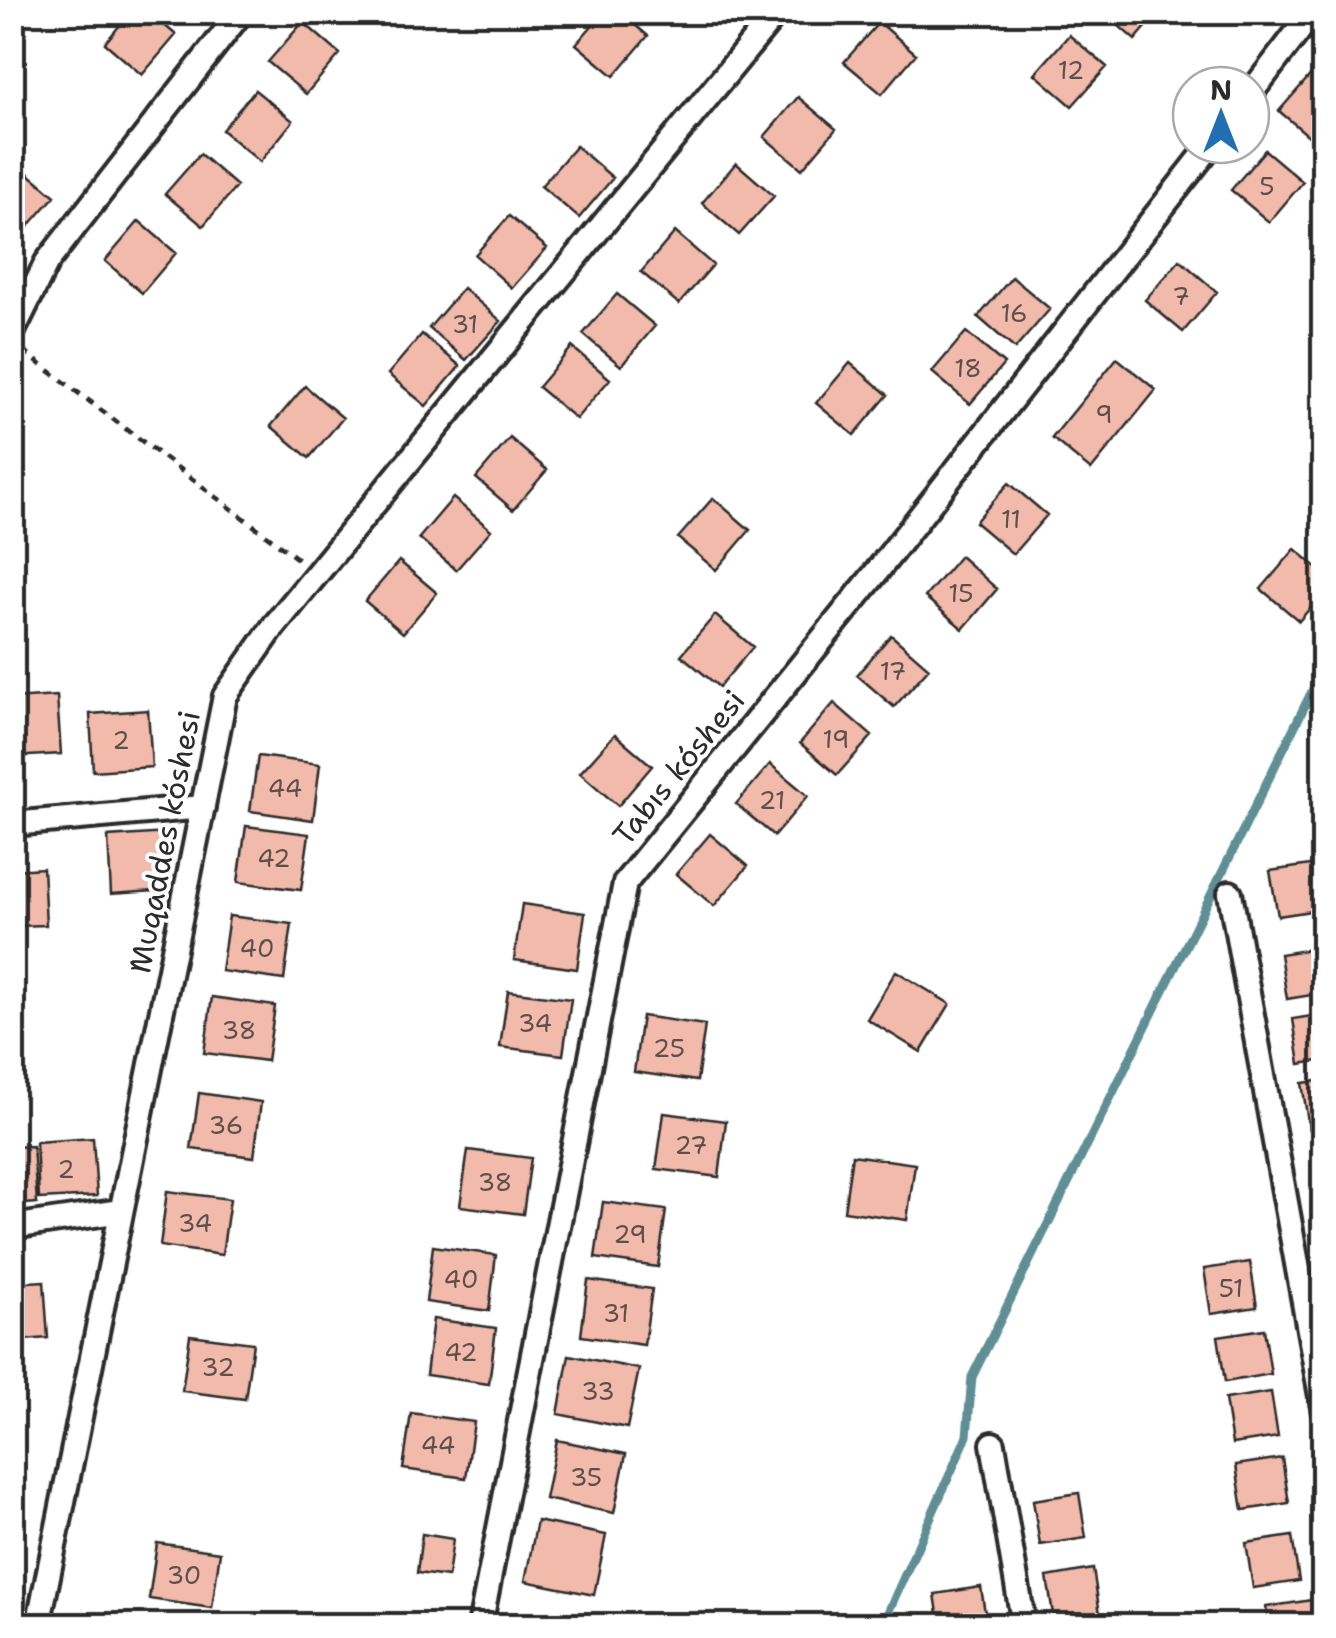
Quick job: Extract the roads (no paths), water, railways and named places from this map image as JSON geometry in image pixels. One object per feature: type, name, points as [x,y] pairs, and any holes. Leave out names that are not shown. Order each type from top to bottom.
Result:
[{"type":"street","points":[[12,333],[47,262],[241,12]]},
{"type":"street","name":"Muqaddes kóshesi","points":[[38,1626],[225,696],[274,626],[776,12]]},
{"type":"street","points":[[1271,67],[1313,12]]},
{"type":"street","name":"Tabıs kóshesi","points":[[480,1626],[624,883],[871,579],[1195,165]]},
{"type":"street","points":[[12,824],[203,807]]},
{"type":"street","points":[[1230,893],[1324,1414]]},
{"type":"street","points":[[12,1227],[122,1212]]},
{"type":"street","points":[[993,1444],[1024,1626]]},
{"type":"waterway","points":[[882,1626],[967,1436],[972,1377],[1324,667]]}]
